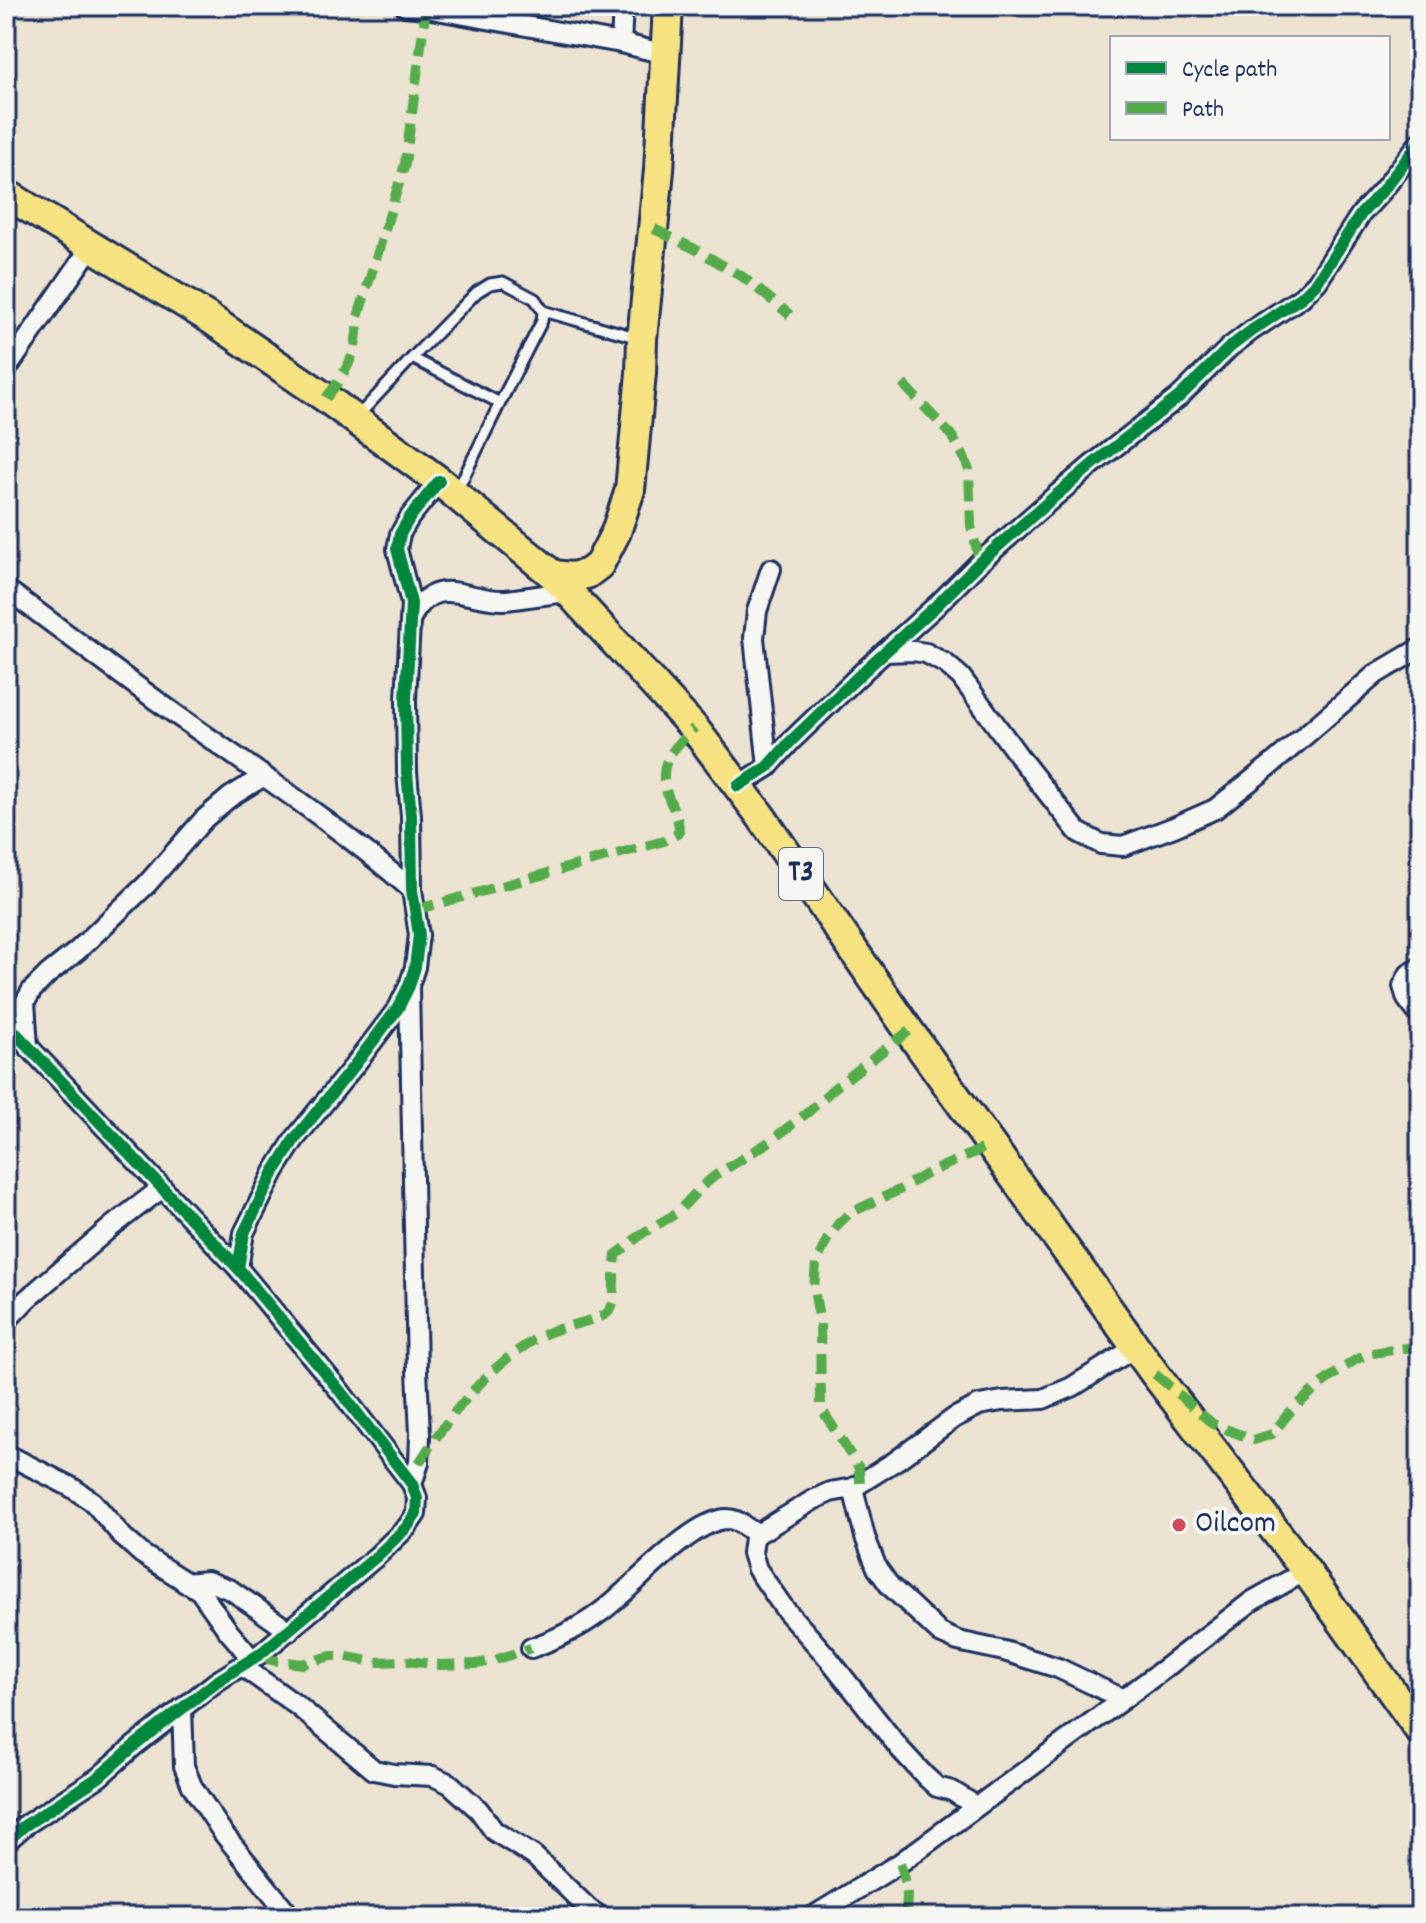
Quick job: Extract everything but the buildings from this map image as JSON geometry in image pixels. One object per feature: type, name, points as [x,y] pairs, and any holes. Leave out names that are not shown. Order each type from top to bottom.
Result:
[{"type":"main road","points":[[560,583],[587,574],[599,565],[623,513],[633,469],[656,200],[668,6]]},
{"type":"main road","name":"T3","points":[[6,194],[209,318],[355,419],[447,488],[560,583],[694,728],[1136,1347],[1306,1571],[1420,1731]]},
{"type":"street","points":[[405,6],[621,43],[665,54]]},
{"type":"street","points":[[621,43],[623,6]]},
{"type":"street","points":[[738,786],[768,767],[791,741],[980,562],[1093,464],[1179,397],[1230,347],[1302,297],[1317,282],[1361,214],[1420,142]]},
{"type":"street","points":[[6,370],[91,247]]},
{"type":"street","points":[[238,1268],[244,1233],[274,1172],[294,1140],[398,1008],[415,967],[419,935],[412,890],[406,711],[411,603],[397,549],[400,534],[410,517],[447,488]]},
{"type":"street","points":[[768,767],[754,638],[757,611],[771,569]]},
{"type":"street","points":[[411,618],[418,605],[431,595],[444,591],[494,600],[560,583]]},
{"type":"street","points":[[6,589],[140,689],[353,840],[412,890]]},
{"type":"street","points":[[885,652],[926,653],[946,664],[961,677],[1078,832],[1101,844],[1123,846],[1215,809],[1376,674],[1420,648]]},
{"type":"street","points":[[28,1047],[25,1002],[32,990],[147,884],[204,819],[230,797],[264,776]]},
{"type":"street","points":[[1420,967],[1409,974],[1403,986],[1407,999],[1420,1016]]},
{"type":"street","points":[[409,986],[420,1434],[419,1463],[412,1484]]},
{"type":"street","points":[[6,1023],[238,1268],[340,1391],[412,1484],[417,1498],[416,1514],[407,1527],[289,1631],[182,1708],[99,1777],[24,1826],[6,1842]]},
{"type":"street","points":[[6,1321],[111,1227],[162,1188]]},
{"type":"street","points":[[531,1648],[556,1640],[586,1623],[702,1527],[722,1520],[738,1520],[759,1533],[830,1492],[853,1488],[954,1418],[979,1405],[1043,1399],[1072,1387],[1136,1347]]},
{"type":"street","points":[[6,1454],[71,1487],[93,1502],[142,1554],[200,1591],[247,1662],[374,1770],[433,1776],[450,1784],[479,1810],[494,1831],[534,1856],[601,1917]]},
{"type":"street","points":[[853,1488],[865,1537],[877,1568],[890,1586],[940,1633],[958,1641],[1058,1668],[1121,1698]]},
{"type":"street","points":[[753,1532],[752,1553],[757,1569],[784,1608],[926,1777],[937,1787],[952,1791],[976,1806]]},
{"type":"street","points":[[812,1917],[900,1863],[1252,1601],[1306,1571]]},
{"type":"street","points":[[185,1583],[207,1581],[231,1590],[289,1631]]},
{"type":"street","points":[[182,1708],[184,1766],[192,1786],[223,1833],[291,1917]]},
{"type":"lane","points":[[355,419],[477,292],[490,284],[503,282],[535,299],[543,311],[542,321],[500,403],[447,488]]},
{"type":"lane","points":[[543,311],[642,339]]},
{"type":"lane","points":[[412,358],[500,403]]},
{"type":"marked path","points":[[326,398],[354,351],[358,317],[405,164],[426,8]]},
{"type":"marked path","points":[[654,229],[743,277],[790,315]]},
{"type":"marked path","points":[[903,384],[952,436],[963,455],[969,470],[971,526],[980,562]]},
{"type":"marked path","points":[[415,910],[664,841],[679,833],[665,784],[665,766],[673,751],[694,728]]},
{"type":"marked path","points":[[419,1463],[474,1389],[508,1358],[547,1333],[606,1314],[614,1298],[616,1255],[643,1233],[677,1213],[716,1175],[769,1142],[909,1031]]},
{"type":"marked path","points":[[860,1483],[859,1468],[821,1408],[820,1323],[814,1290],[816,1263],[827,1240],[850,1213],[991,1145]]},
{"type":"marked path","points":[[1155,1374],[1213,1424],[1254,1440],[1272,1434],[1318,1386],[1355,1360],[1372,1353],[1420,1344]]},
{"type":"marked path","points":[[260,1654],[271,1660],[302,1664],[342,1656],[374,1662],[407,1661],[441,1665],[492,1661],[531,1648]]},
{"type":"marked path","points":[[900,1863],[906,1888],[907,1917]]},
{"type":"cycle path","points":[[738,786],[768,767],[866,669],[1054,497],[1179,397],[1230,347],[1302,297],[1317,282],[1361,214],[1420,142]]},
{"type":"cycle path","points":[[238,1268],[244,1233],[274,1172],[294,1140],[398,1008],[415,967],[419,935],[412,890],[406,700],[411,603],[397,549],[400,534],[410,517],[439,481]]},
{"type":"cycle path","points":[[6,1023],[238,1268],[340,1391],[412,1484],[417,1498],[416,1514],[407,1527],[260,1654],[216,1682],[99,1777],[24,1826],[6,1842]]},
{"type":"place","name":"Oilcom","points":[[1179,1525]]}]
